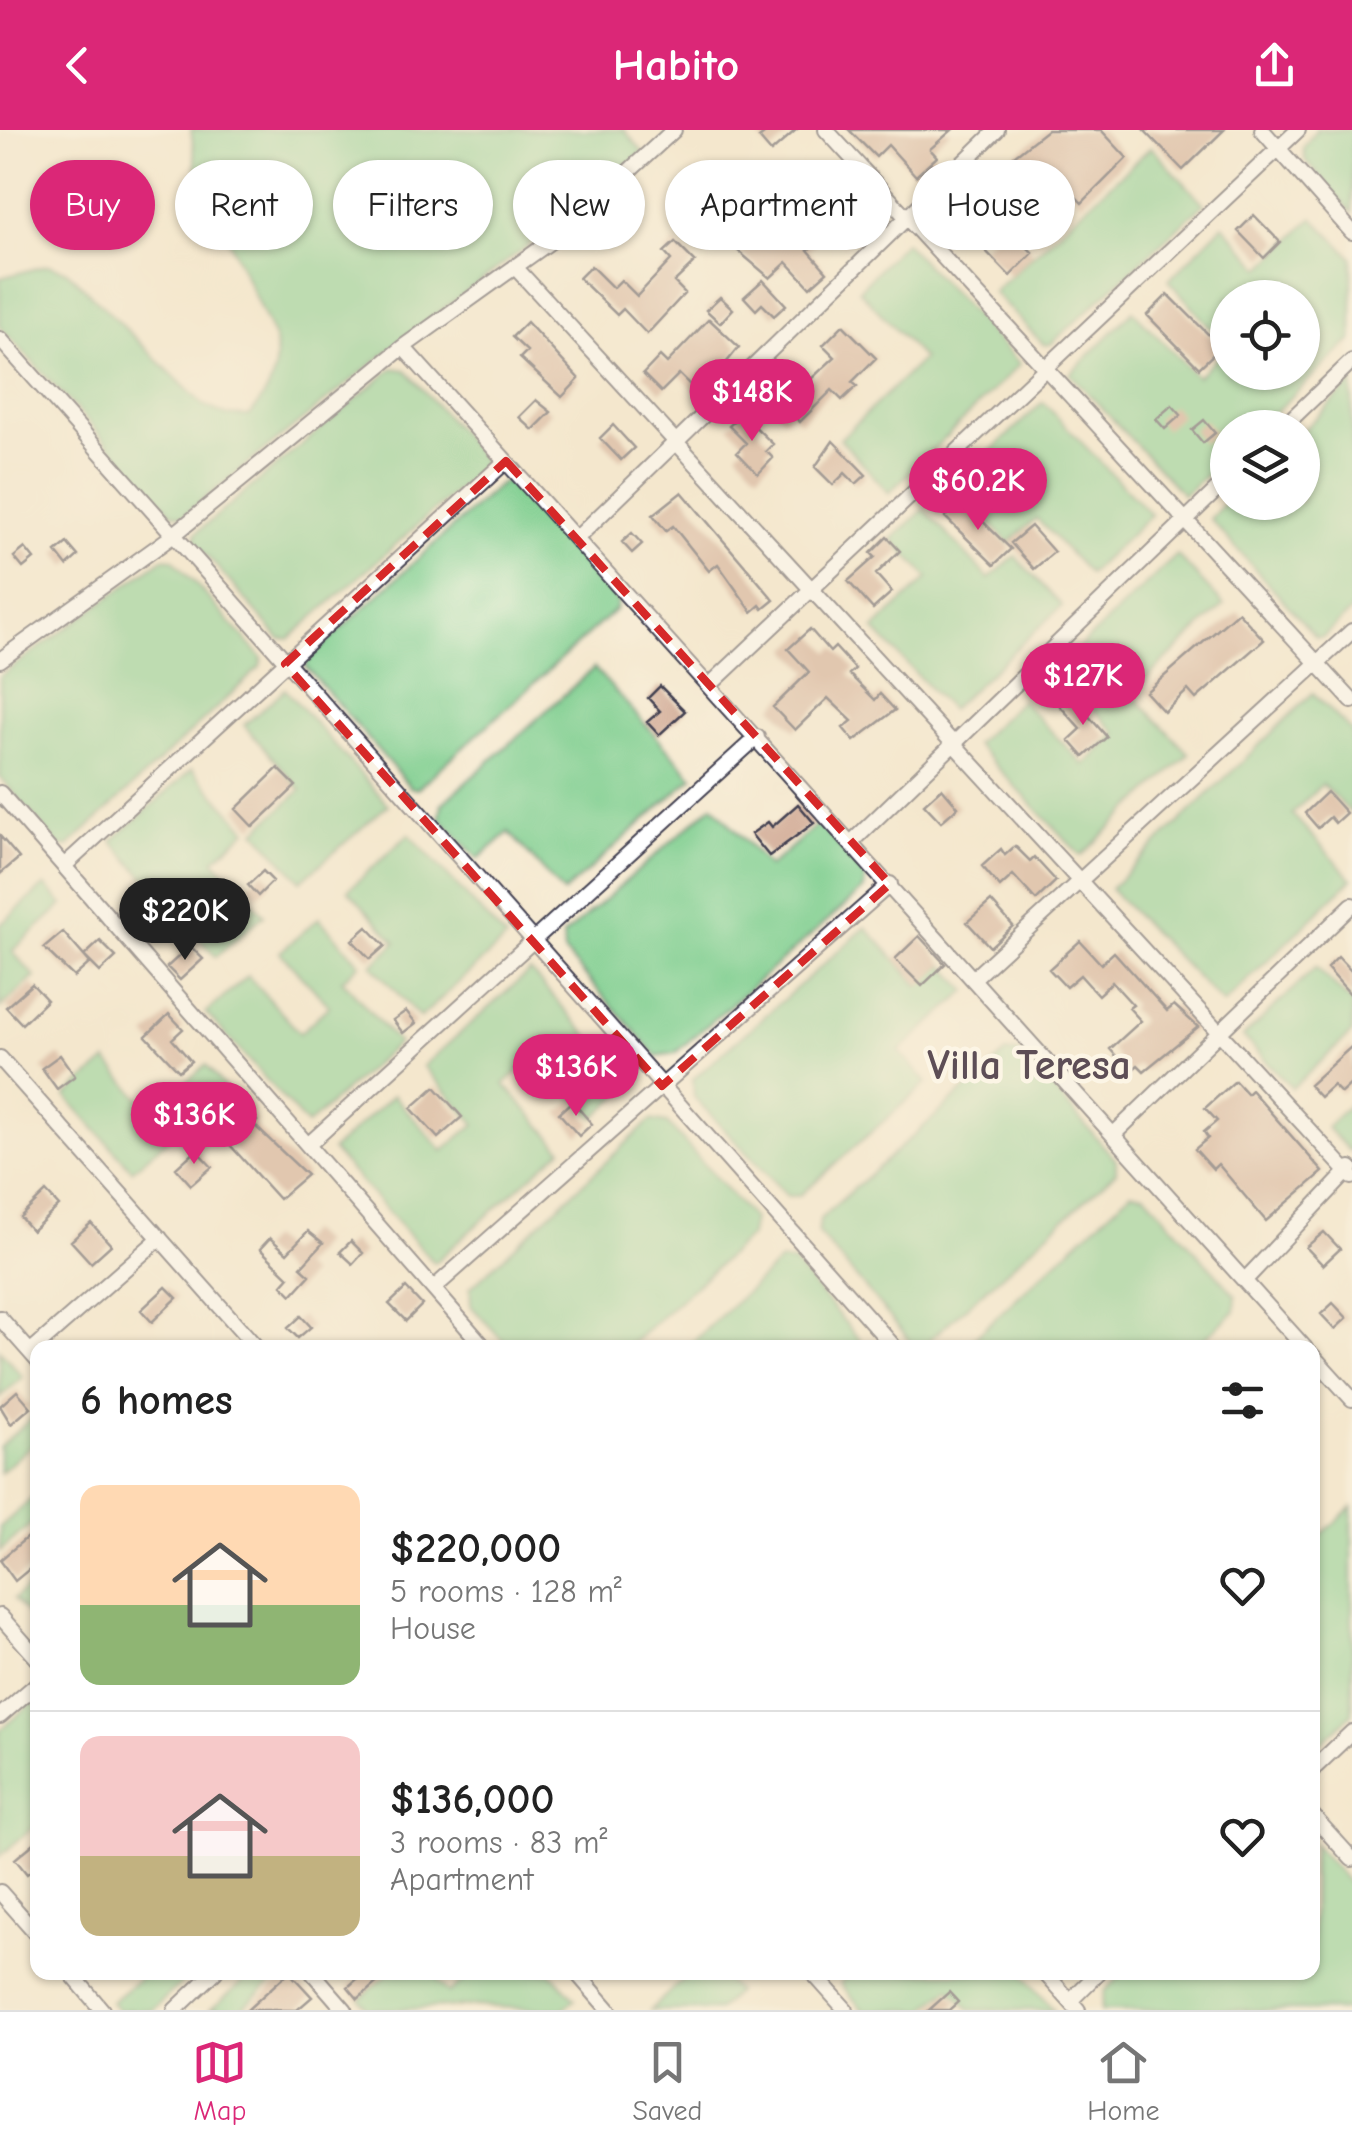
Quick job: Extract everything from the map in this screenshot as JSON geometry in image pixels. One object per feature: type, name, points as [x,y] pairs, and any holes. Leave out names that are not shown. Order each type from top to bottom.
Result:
[{"type":"street","points":[[0,660],[171,537],[403,348],[558,236],[674,130]]},
{"type":"street","points":[[826,130],[1352,701]]},
{"type":"street","points":[[577,538],[997,130]]},
{"type":"street","points":[[1262,130],[1352,232]]},
{"type":"street","points":[[710,685],[1298,130]]},
{"type":"street","points":[[516,268],[1078,883],[1351,1172],[1245,1280]]},
{"type":"street","points":[[0,340],[888,1340]]},
{"type":"street","points":[[403,348],[1299,1340]]},
{"type":"street","points":[[1301,410],[1352,360]]},
{"type":"street","points":[[64,866],[506,460]]},
{"type":"street","points":[[852,842],[1210,496]]},
{"type":"street","points":[[974,978],[1352,631]]},
{"type":"street","points":[[308,1145],[757,737]]},
{"type":"street","points":[[0,794],[479,1340]]},
{"type":"street","points":[[434,1288],[890,884]]},
{"type":"street","points":[[1114,1134],[1352,905]]},
{"type":"street","points":[[0,1058],[250,1340]]},
{"type":"street","points":[[52,1340],[160,1238]]},
{"type":"street","points":[[0,1318],[30,1352]]},
{"type":"street","points":[[1320,1365],[1352,1400]]},
{"type":"street","points":[[0,1616],[30,1649]]},
{"type":"street","points":[[0,1716],[30,1690]]},
{"type":"street","points":[[1320,1762],[1352,1732]]},
{"type":"street","points":[[1320,1824],[1352,1859]]},
{"type":"street","points":[[0,1892],[30,1927]]},
{"type":"street","points":[[77,1980],[102,2010]]},
{"type":"street","points":[[175,2010],[207,1980]]},
{"type":"street","points":[[319,1980],[345,2010]]},
{"type":"street","points":[[583,1980],[609,2010]]},
{"type":"street","points":[[819,1980],[846,2010]]},
{"type":"street","points":[[1051,1980],[1074,2005],[1093,1980]]},
{"type":"highlighted area","points":[[506,461],[890,884],[662,1086],[285,664]]},
{"type":"green space","points":[[191,130],[624,130],[643,152],[634,160],[513,160],[513,250],[522,250],[402,340],[183,516],[172,513],[0,327],[0,278],[48,265],[67,271],[203,405],[226,415],[249,416],[271,382],[275,341],[233,250],[313,250],[313,160],[195,160]]},
{"type":"green space","points":[[1316,130],[1352,130],[1352,213],[1305,160],[1303,148]]},
{"type":"green space","points":[[1151,147],[1204,204],[1051,344],[1044,345],[993,292],[1039,250],[1075,250],[1075,217]]},
{"type":"green space","points":[[1313,218],[1352,257],[1352,340],[1320,370],[1320,280],[1210,280],[1210,327],[1169,280],[1223,225],[1262,268]]},
{"type":"green space","points":[[904,242],[1020,364],[889,493],[840,439],[923,359],[859,290]]},
{"type":"green space","points":[[1133,311],[1197,377],[1210,364],[1210,390],[1299,390],[1277,410],[1210,410],[1210,472],[1183,495],[1070,374]]},
{"type":"green space","points":[[393,368],[406,370],[483,459],[481,469],[289,639],[279,638],[195,542],[196,533]]},
{"type":"green space","points":[[1352,383],[1352,610],[1323,637],[1316,637],[1211,520],[1320,520],[1320,414]]},
{"type":"green space","points":[[1043,402],[1151,515],[1089,574],[1036,518],[1009,543],[954,486]]},
{"type":"green space","points":[[502,482],[510,482],[618,601],[616,609],[417,789],[410,787],[306,667],[307,660]]},
{"type":"green space","points":[[924,509],[989,579],[1015,556],[1062,606],[950,710],[874,629],[928,578],[892,539]]},
{"type":"green space","points":[[1177,555],[1224,605],[1131,693],[1189,754],[1081,856],[975,744],[1021,700],[1084,765],[1117,734],[1056,669]]},
{"type":"green space","points":[[164,558],[173,559],[262,658],[260,667],[68,847],[59,846],[0,777],[0,676]]},
{"type":"green space","points":[[594,668],[693,777],[563,893],[509,832],[478,859],[440,818],[442,804]]},
{"type":"green space","points":[[285,689],[388,805],[301,881],[256,831],[301,790],[244,725]]},
{"type":"green space","points":[[1313,693],[1352,732],[1352,814],[1322,784],[1292,814],[1352,879],[1223,1004],[1110,889]]},
{"type":"green space","points":[[192,769],[247,830],[214,860],[264,915],[216,957],[112,841]]},
{"type":"green space","points":[[713,805],[769,867],[819,823],[865,875],[864,889],[675,1053],[657,1056],[564,952],[563,936]]},
{"type":"green space","points":[[409,834],[506,939],[420,1018],[372,965],[396,942],[348,890]]},
{"type":"green space","points":[[45,885],[63,905],[12,951],[35,977],[0,1008],[0,925]]},
{"type":"green space","points":[[319,918],[360,964],[342,980],[398,1043],[307,1125],[206,1013],[248,976],[300,1033],[329,1006],[280,952]]},
{"type":"green space","points":[[866,927],[919,986],[944,965],[967,991],[899,1051],[927,1083],[799,1196],[787,1196],[694,1097],[693,1079]]},
{"type":"green space","points":[[1316,967],[1352,1003],[1352,1033],[1292,1088],[1243,1037]]},
{"type":"green space","points":[[530,971],[632,1084],[594,1118],[537,1055],[504,1084],[562,1149],[434,1263],[332,1150],[393,1095],[443,1151],[475,1124],[423,1066]]},
{"type":"green space","points":[[1020,1052],[1116,1160],[1116,1172],[929,1340],[909,1340],[818,1233],[820,1219],[1006,1053]]},
{"type":"green space","points":[[107,1061],[151,1111],[206,1065],[226,1089],[132,1170],[66,1096]]},
{"type":"green space","points":[[1352,1102],[1352,1148],[1349,1151],[1326,1127]]},
{"type":"green space","points":[[651,1120],[667,1123],[753,1219],[750,1236],[636,1340],[503,1340],[471,1306],[470,1288]]},
{"type":"green space","points":[[1131,1192],[1145,1194],[1236,1296],[1235,1311],[1203,1340],[972,1340]]},
{"type":"green space","points":[[780,1261],[793,1262],[860,1340],[695,1340]]},
{"type":"green space","points":[[0,1350],[23,1377],[0,1397]]},
{"type":"green space","points":[[30,1419],[30,1446],[0,1473],[0,1446]]},
{"type":"green space","points":[[30,1500],[30,1525],[0,1551],[0,1527]]},
{"type":"green space","points":[[1352,1507],[1352,1714],[1320,1744],[1320,1536]]},
{"type":"green space","points":[[30,1585],[30,1618],[14,1599]]},
{"type":"green space","points":[[30,1704],[30,1830],[0,1856],[0,1730]]},
{"type":"green space","points":[[1320,1851],[1352,1887],[1352,2010],[1101,2010],[1104,1991],[1116,1980],[1320,1980]]},
{"type":"green space","points":[[137,1980],[185,1980],[152,2010],[118,2010],[111,2002]]},
{"type":"green space","points":[[245,1980],[275,1980],[240,2010],[210,2010]]},
{"type":"green space","points":[[382,1980],[437,1980],[449,1993],[464,1980],[557,1980],[575,1999],[562,2010],[474,2006],[369,2010],[360,1999]]},
{"type":"green space","points":[[682,1980],[725,1980],[737,1992],[718,2010],[650,2010]]},
{"type":"green space","points":[[1027,1980],[1054,2010],[970,2010],[950,1988],[924,2010],[863,2010],[840,1983]]},
{"type":"building","points":[[769,130],[796,130],[771,152],[759,138]]},
{"type":"building","points":[[849,130],[952,130],[930,149],[937,157],[934,160],[912,160],[912,172],[888,145],[876,157]]},
{"type":"building","points":[[1047,130],[1101,130],[1127,158],[1082,203],[1075,196],[1075,160],[1010,159]]},
{"type":"building","points":[[1144,130],[1224,130],[1183,170]]},
{"type":"building","points":[[1254,215],[1280,242],[1264,258],[1238,231]]},
{"type":"building","points":[[683,250],[695,262],[674,282],[685,293],[647,334],[623,309],[617,315],[579,278],[591,266],[613,288],[621,280],[637,296],[671,260],[664,252]]},
{"type":"building","points":[[737,250],[808,250],[827,272],[810,287],[787,262],[770,278]]},
{"type":"building","points":[[985,250],[1033,253],[1010,276]]},
{"type":"building","points":[[763,280],[786,305],[774,316],[762,304],[756,310],[744,297]]},
{"type":"building","points":[[1168,294],[1210,336],[1210,358],[1199,368],[1147,315]]},
{"type":"building","points":[[720,297],[733,309],[720,323],[706,310]]},
{"type":"building","points":[[709,319],[739,347],[700,395],[679,374],[661,392],[643,374],[660,356],[667,363]]},
{"type":"building","points":[[527,322],[579,379],[562,397],[520,358],[527,351],[512,337]]},
{"type":"building","points":[[843,325],[876,358],[852,382],[857,386],[842,400],[832,390],[800,422],[791,413],[784,419],[772,407],[792,388],[788,384],[801,371],[810,380],[835,357],[823,345]]},
{"type":"building","points":[[536,400],[551,412],[533,430],[519,417]]},
{"type":"building","points":[[1172,405],[1181,415],[1165,429],[1156,419]]},
{"type":"building","points":[[742,414],[773,444],[766,451],[773,458],[758,474],[737,452],[746,443],[729,426]]},
{"type":"building","points":[[1204,420],[1210,427],[1210,437],[1203,443],[1192,430]]},
{"type":"building","points":[[613,425],[634,448],[621,460],[600,438]]},
{"type":"building","points":[[833,441],[866,475],[856,484],[845,473],[833,485],[815,467]]},
{"type":"building","points":[[682,492],[774,600],[763,609],[760,605],[752,612],[718,564],[709,571],[673,526],[666,531],[653,515]]},
{"type":"building","points":[[962,501],[1011,549],[994,565],[945,517]]},
{"type":"building","points":[[1031,526],[1054,552],[1034,569],[1011,543]]},
{"type":"building","points":[[632,533],[642,544],[632,553],[622,542]]},
{"type":"building","points":[[887,537],[900,551],[876,574],[892,592],[873,609],[848,581],[875,557],[871,553]]},
{"type":"building","points":[[67,543],[78,556],[67,566],[56,552]]},
{"type":"building","points":[[25,548],[34,559],[23,568],[14,557]]},
{"type":"building","points":[[1238,612],[1264,640],[1196,699],[1188,690],[1164,712],[1146,692]]},
{"type":"building","points":[[810,629],[830,652],[835,647],[855,669],[849,674],[875,700],[880,694],[895,710],[854,741],[843,728],[852,721],[828,698],[795,730],[773,707],[809,672],[788,649]]},
{"type":"building","points":[[660,686],[685,711],[659,735],[647,722],[660,711],[648,698]]},
{"type":"building","points":[[1071,696],[1107,737],[1084,757],[1069,740],[1081,729],[1060,706]]},
{"type":"building","points":[[278,768],[296,786],[253,827],[236,809]]},
{"type":"building","points":[[942,788],[958,807],[941,822],[924,804]]},
{"type":"building","points":[[1327,792],[1346,813],[1335,823],[1330,817],[1318,828],[1305,813]]},
{"type":"building","points":[[798,804],[814,823],[769,856],[751,834],[768,822],[772,827]]},
{"type":"building","points":[[0,836],[19,858],[0,874]]},
{"type":"building","points":[[1015,846],[1030,861],[1034,857],[1056,881],[1036,900],[1013,875],[1000,887],[982,866],[1001,849],[1005,855]]},
{"type":"building","points":[[263,871],[273,881],[258,896],[248,885]]},
{"type":"building","points":[[148,889],[166,907],[151,921],[133,902]]},
{"type":"building","points":[[991,901],[1013,926],[990,947],[967,922]]},
{"type":"building","points":[[367,927],[385,946],[370,959],[352,940]]},
{"type":"building","points":[[63,932],[90,963],[74,977],[44,948]]},
{"type":"building","points":[[919,936],[945,964],[922,986],[895,959]]},
{"type":"building","points":[[100,941],[116,957],[100,972],[84,956]]},
{"type":"building","points":[[1080,941],[1101,964],[1114,952],[1167,1011],[1174,1005],[1198,1027],[1144,1071],[1138,1065],[1125,1076],[1113,1062],[1118,1058],[1110,1049],[1141,1021],[1129,1008],[1133,1005],[1112,982],[1098,995],[1080,975],[1066,987],[1049,969]]},
{"type":"building","points":[[190,946],[203,959],[180,980],[167,967]]},
{"type":"building","points":[[1338,957],[1352,972],[1352,996],[1327,968]]},
{"type":"building","points":[[32,984],[47,1000],[22,1024],[6,1007]]},
{"type":"building","points":[[406,1011],[416,1023],[403,1033],[393,1020]]},
{"type":"building","points":[[169,1014],[183,1029],[172,1039],[191,1061],[179,1071],[146,1036]]},
{"type":"building","points":[[1352,1046],[1352,1083],[1341,1093],[1333,1085],[1320,1097],[1309,1085]]},
{"type":"building","points":[[60,1055],[75,1076],[57,1089],[42,1068]]},
{"type":"building","points":[[1235,1081],[1247,1094],[1251,1090],[1323,1172],[1266,1221],[1218,1164],[1213,1169],[1195,1149],[1208,1138],[1204,1132],[1217,1121],[1205,1108]]},
{"type":"building","points":[[435,1087],[462,1117],[438,1138],[411,1108]]},
{"type":"building","points":[[242,1095],[254,1110],[251,1113],[257,1121],[253,1124],[307,1175],[279,1199],[230,1145],[235,1141],[227,1131],[233,1126],[222,1112]]},
{"type":"building","points":[[572,1101],[592,1124],[579,1136],[559,1113]]},
{"type":"building","points":[[196,1150],[212,1167],[191,1185],[176,1168]]},
{"type":"building","points":[[46,1192],[59,1206],[32,1231],[20,1217]]},
{"type":"building","points":[[91,1223],[111,1245],[91,1263],[71,1241]]},
{"type":"building","points":[[308,1231],[323,1243],[301,1267],[310,1275],[292,1295],[282,1285],[289,1277],[260,1249],[270,1238],[287,1253]]},
{"type":"building","points":[[1324,1232],[1340,1249],[1323,1265],[1306,1247]]},
{"type":"building","points":[[351,1241],[363,1253],[353,1264],[340,1252]]},
{"type":"building","points":[[166,1287],[177,1298],[152,1322],[141,1310]]},
{"type":"building","points":[[406,1288],[422,1305],[406,1321],[389,1304]]},
{"type":"building","points":[[1333,1303],[1347,1318],[1335,1329],[1321,1314]]},
{"type":"building","points":[[301,1316],[311,1327],[298,1338],[288,1328]]},
{"type":"building","points":[[17,1391],[30,1408],[11,1424],[0,1406]]},
{"type":"building","points":[[30,1535],[30,1569],[15,1581],[0,1560]]},
{"type":"building","points":[[30,1847],[30,1872],[27,1874],[15,1859]]},
{"type":"building","points":[[280,1980],[296,1980],[312,1997],[297,2010],[247,2010]]},
{"type":"building","points":[[356,1980],[380,1980],[358,1999],[348,1987]]},
{"type":"building","points":[[949,1992],[958,2002],[949,2010],[929,2010]]},
{"type":"district","name":"Villa Teresa","points":[[1029,1064]]}]
